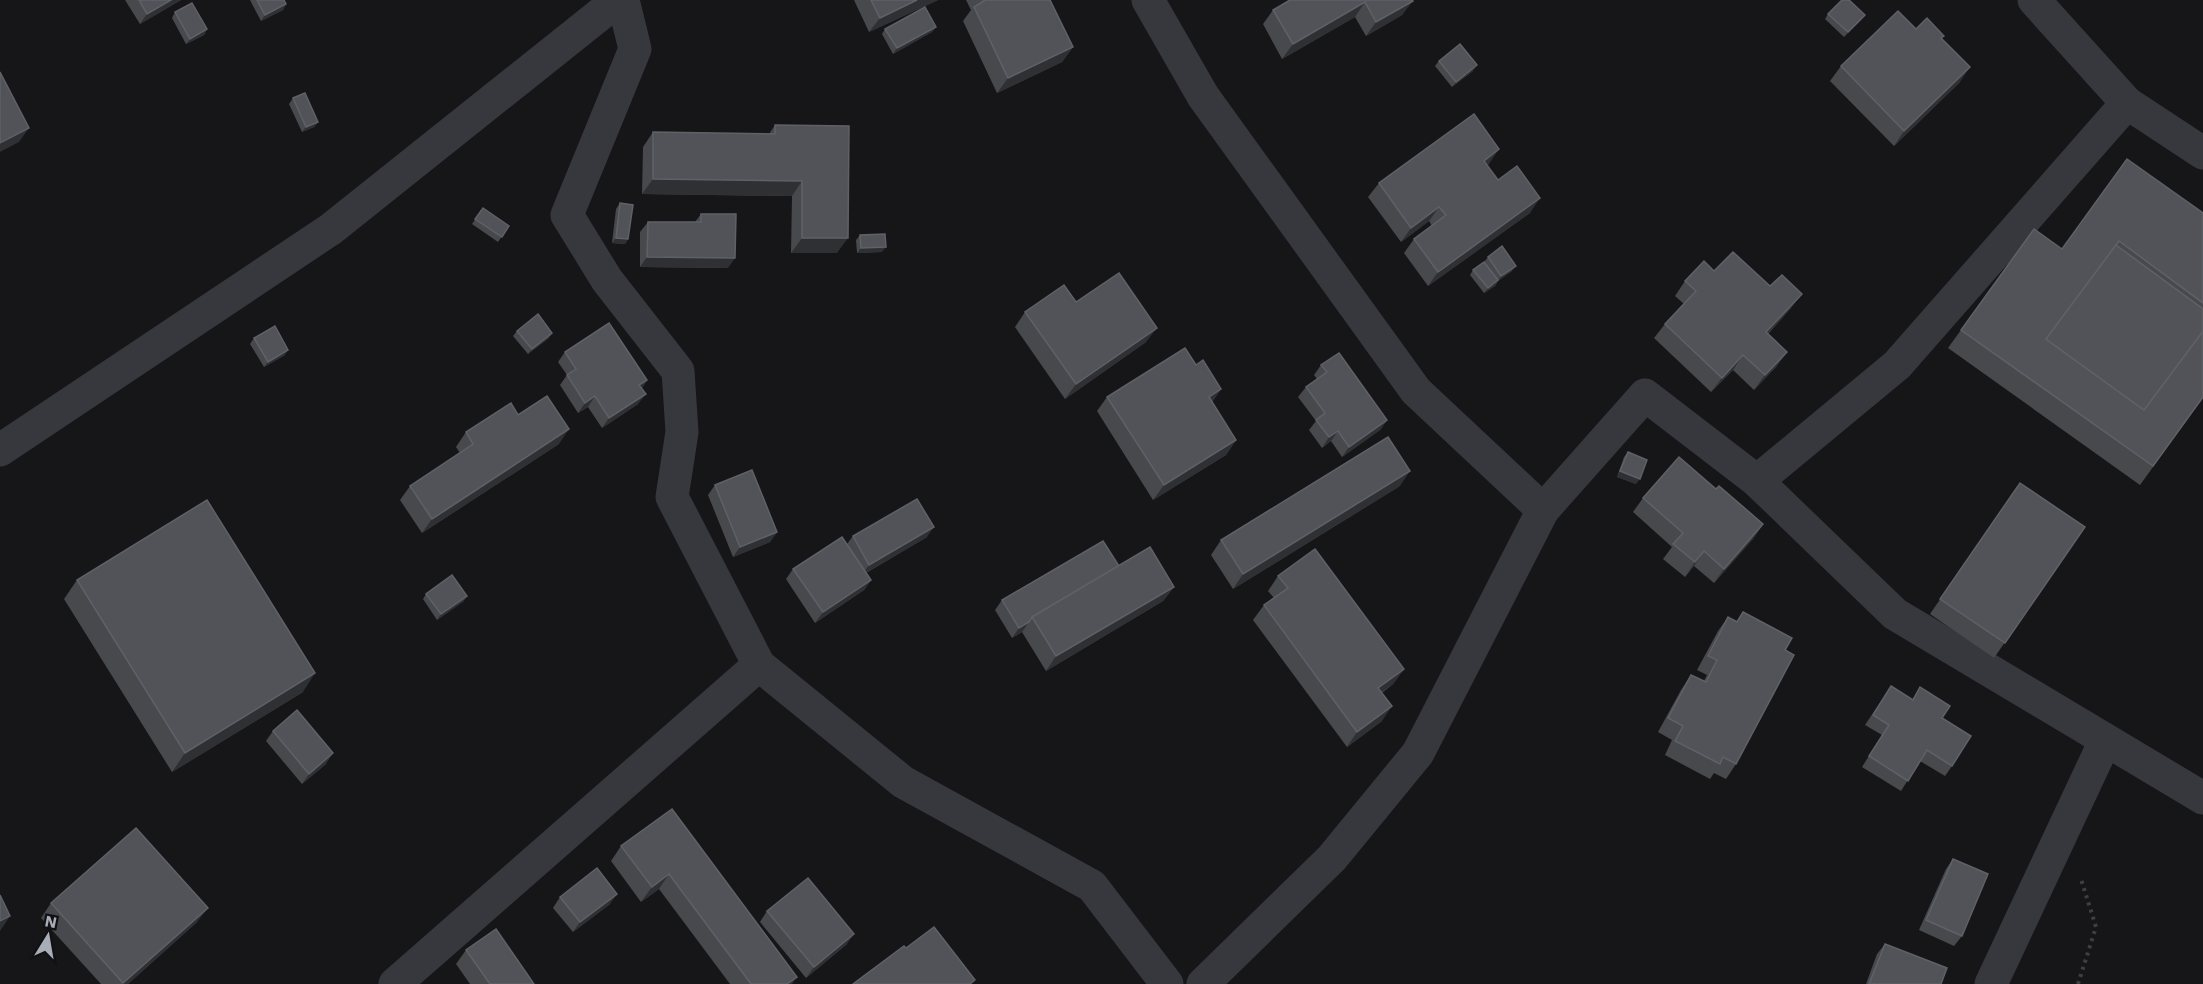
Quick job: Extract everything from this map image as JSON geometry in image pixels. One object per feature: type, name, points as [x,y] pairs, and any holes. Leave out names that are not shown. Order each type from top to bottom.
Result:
[{"type":"street","points":[[0,450],[330,229],[618,0]]},
{"type":"street","points":[[623,0],[634,49],[567,214],[607,280],[678,371],[682,432],[672,497],[759,665],[903,782],[1092,886],[1167,984]]},
{"type":"street","points":[[1148,0],[1203,96],[1416,391],[1543,510]]},
{"type":"street","points":[[2034,0],[2127,103],[2203,153]]},
{"type":"street","points":[[1757,481],[1897,364],[2127,103]]},
{"type":"street","points":[[1203,984],[1332,858],[1418,753],[1543,510],[1645,395],[1757,481],[1895,614],[2203,798]]},
{"type":"street","points":[[395,984],[759,665]]},
{"type":"street","points":[[1991,984],[2105,741]]},
{"type":"path","points":[[2065,828],[2096,927],[2078,984]]},
{"type":"building","points":[[139,0],[171,0],[147,14]]},
{"type":"building","points":[[257,0],[284,0],[286,4],[265,15]]},
{"type":"building","points":[[871,0],[917,0],[880,18]]},
{"type":"building","points":[[984,0],[1050,0],[1073,47],[1008,78],[974,7]]},
{"type":"building","points":[[1290,0],[1413,1],[1376,22],[1365,2],[1293,44],[1273,10]]},
{"type":"building","points":[[1842,0],[1849,0],[1865,15],[1848,32],[1828,14]]},
{"type":"building","points":[[192,3],[207,29],[190,39],[175,12]]},
{"type":"building","points":[[925,7],[936,27],[897,48],[885,29]]},
{"type":"building","points":[[1898,11],[1916,29],[1927,18],[1944,36],[1941,38],[1970,67],[1904,131],[1841,66]]},
{"type":"building","points":[[1460,44],[1477,65],[1456,82],[1439,61]]},
{"type":"building","points":[[0,72],[29,128],[0,143]]},
{"type":"building","points":[[305,93],[318,122],[306,127],[293,98]]},
{"type":"building","points":[[1474,114],[1499,149],[1484,161],[1498,180],[1517,166],[1540,198],[1438,272],[1414,239],[1446,215],[1439,207],[1411,228],[1379,183]]},
{"type":"building","points":[[775,125],[849,126],[848,238],[802,238],[802,181],[653,179],[653,132],[775,134]]},
{"type":"building","points":[[2127,159],[2203,213],[2203,303],[2119,241],[2046,339],[2144,410],[2203,331],[2203,397],[2153,466],[1961,330],[2034,229],[2062,249]]},
{"type":"building","points":[[620,203],[633,205],[628,239],[616,238]]},
{"type":"building","points":[[483,208],[509,226],[502,237],[475,219]]},
{"type":"building","points":[[701,214],[736,214],[735,258],[647,257],[648,222],[701,222]]},
{"type":"building","points":[[885,234],[886,247],[861,248],[860,235]]},
{"type":"building","points":[[2116,245],[2203,309],[2203,331],[2144,410],[2046,339]]},
{"type":"building","points":[[1502,246],[1516,266],[1501,276],[1488,257]]},
{"type":"building","points":[[1733,252],[1770,286],[1782,275],[1802,294],[1766,332],[1787,352],[1765,375],[1743,355],[1722,378],[1665,324],[1696,291],[1685,281],[1704,261],[1714,271]]},
{"type":"building","points":[[1484,262],[1498,280],[1488,288],[1473,270]]},
{"type":"building","points":[[1119,273],[1157,328],[1076,384],[1025,312],[1064,285],[1076,302]]},
{"type":"building","points":[[538,314],[552,333],[532,349],[517,331]]},
{"type":"building","points":[[609,323],[647,380],[639,385],[646,394],[609,418],[595,396],[585,403],[567,375],[576,369],[565,352]]},
{"type":"building","points":[[275,326],[288,350],[268,362],[254,338]]},
{"type":"building","points":[[1185,348],[1196,365],[1203,360],[1221,389],[1209,397],[1236,440],[1164,485],[1107,397]]},
{"type":"building","points":[[1339,353],[1387,420],[1349,447],[1338,431],[1329,437],[1316,420],[1325,413],[1306,387],[1327,372],[1321,365]]},
{"type":"building","points":[[547,396],[569,429],[432,519],[410,486],[473,444],[466,432],[511,403],[518,415]]},
{"type":"building","points":[[1388,437],[1410,471],[1243,574],[1221,540]]},
{"type":"building","points":[[1628,452],[1647,460],[1640,479],[1620,471]]},
{"type":"building","points":[[1679,457],[1716,489],[1719,486],[1763,524],[1724,569],[1704,551],[1695,562],[1673,544],[1683,533],[1643,498]]},
{"type":"building","points":[[752,470],[777,532],[740,547],[715,485]]},
{"type":"building","points":[[2020,483],[2085,527],[2005,643],[1940,599]]},
{"type":"building","points":[[917,499],[934,527],[869,565],[853,536]]},
{"type":"building","points":[[207,500],[315,673],[185,753],[77,580]]},
{"type":"building","points":[[842,537],[871,580],[823,612],[793,569]]},
{"type":"building","points":[[1103,541],[1119,566],[1032,617],[1029,622],[1019,628],[1002,600]]},
{"type":"building","points":[[1150,547],[1174,587],[1056,656],[1032,617]]},
{"type":"building","points":[[1315,549],[1404,669],[1378,688],[1392,706],[1357,732],[1264,605],[1288,588],[1278,576]]},
{"type":"building","points":[[452,575],[467,596],[441,614],[426,594]]},
{"type":"building","points":[[1743,612],[1792,638],[1785,650],[1794,655],[1736,764],[1723,757],[1720,764],[1675,741],[1683,726],[1668,718],[1691,675],[1706,682],[1717,660],[1708,656],[1728,617],[1737,622]]},
{"type":"building","points":[[1891,686],[1913,700],[1920,687],[1950,706],[1942,718],[1971,736],[1952,766],[1927,750],[1908,781],[1869,756],[1889,725],[1873,715]]},
{"type":"building","points":[[297,710],[333,753],[309,774],[273,731]]},
{"type":"building","points":[[672,809],[797,977],[787,984],[751,984],[669,874],[652,887],[621,846]]},
{"type":"building","points":[[136,828],[208,908],[123,983],[51,903]]},
{"type":"building","points":[[1953,859],[1988,874],[1962,936],[1926,920]]},
{"type":"building","points":[[597,868],[617,894],[580,922],[560,897]]},
{"type":"building","points":[[808,878],[854,934],[814,967],[767,911]]},
{"type":"building","points":[[0,895],[10,916],[0,921]]},
{"type":"building","points":[[934,927],[975,980],[970,984],[853,984],[904,946],[906,948]]},
{"type":"building","points":[[496,929],[534,984],[490,984],[466,950]]},
{"type":"building","points":[[1885,944],[1947,968],[1941,984],[1869,984]]}]
